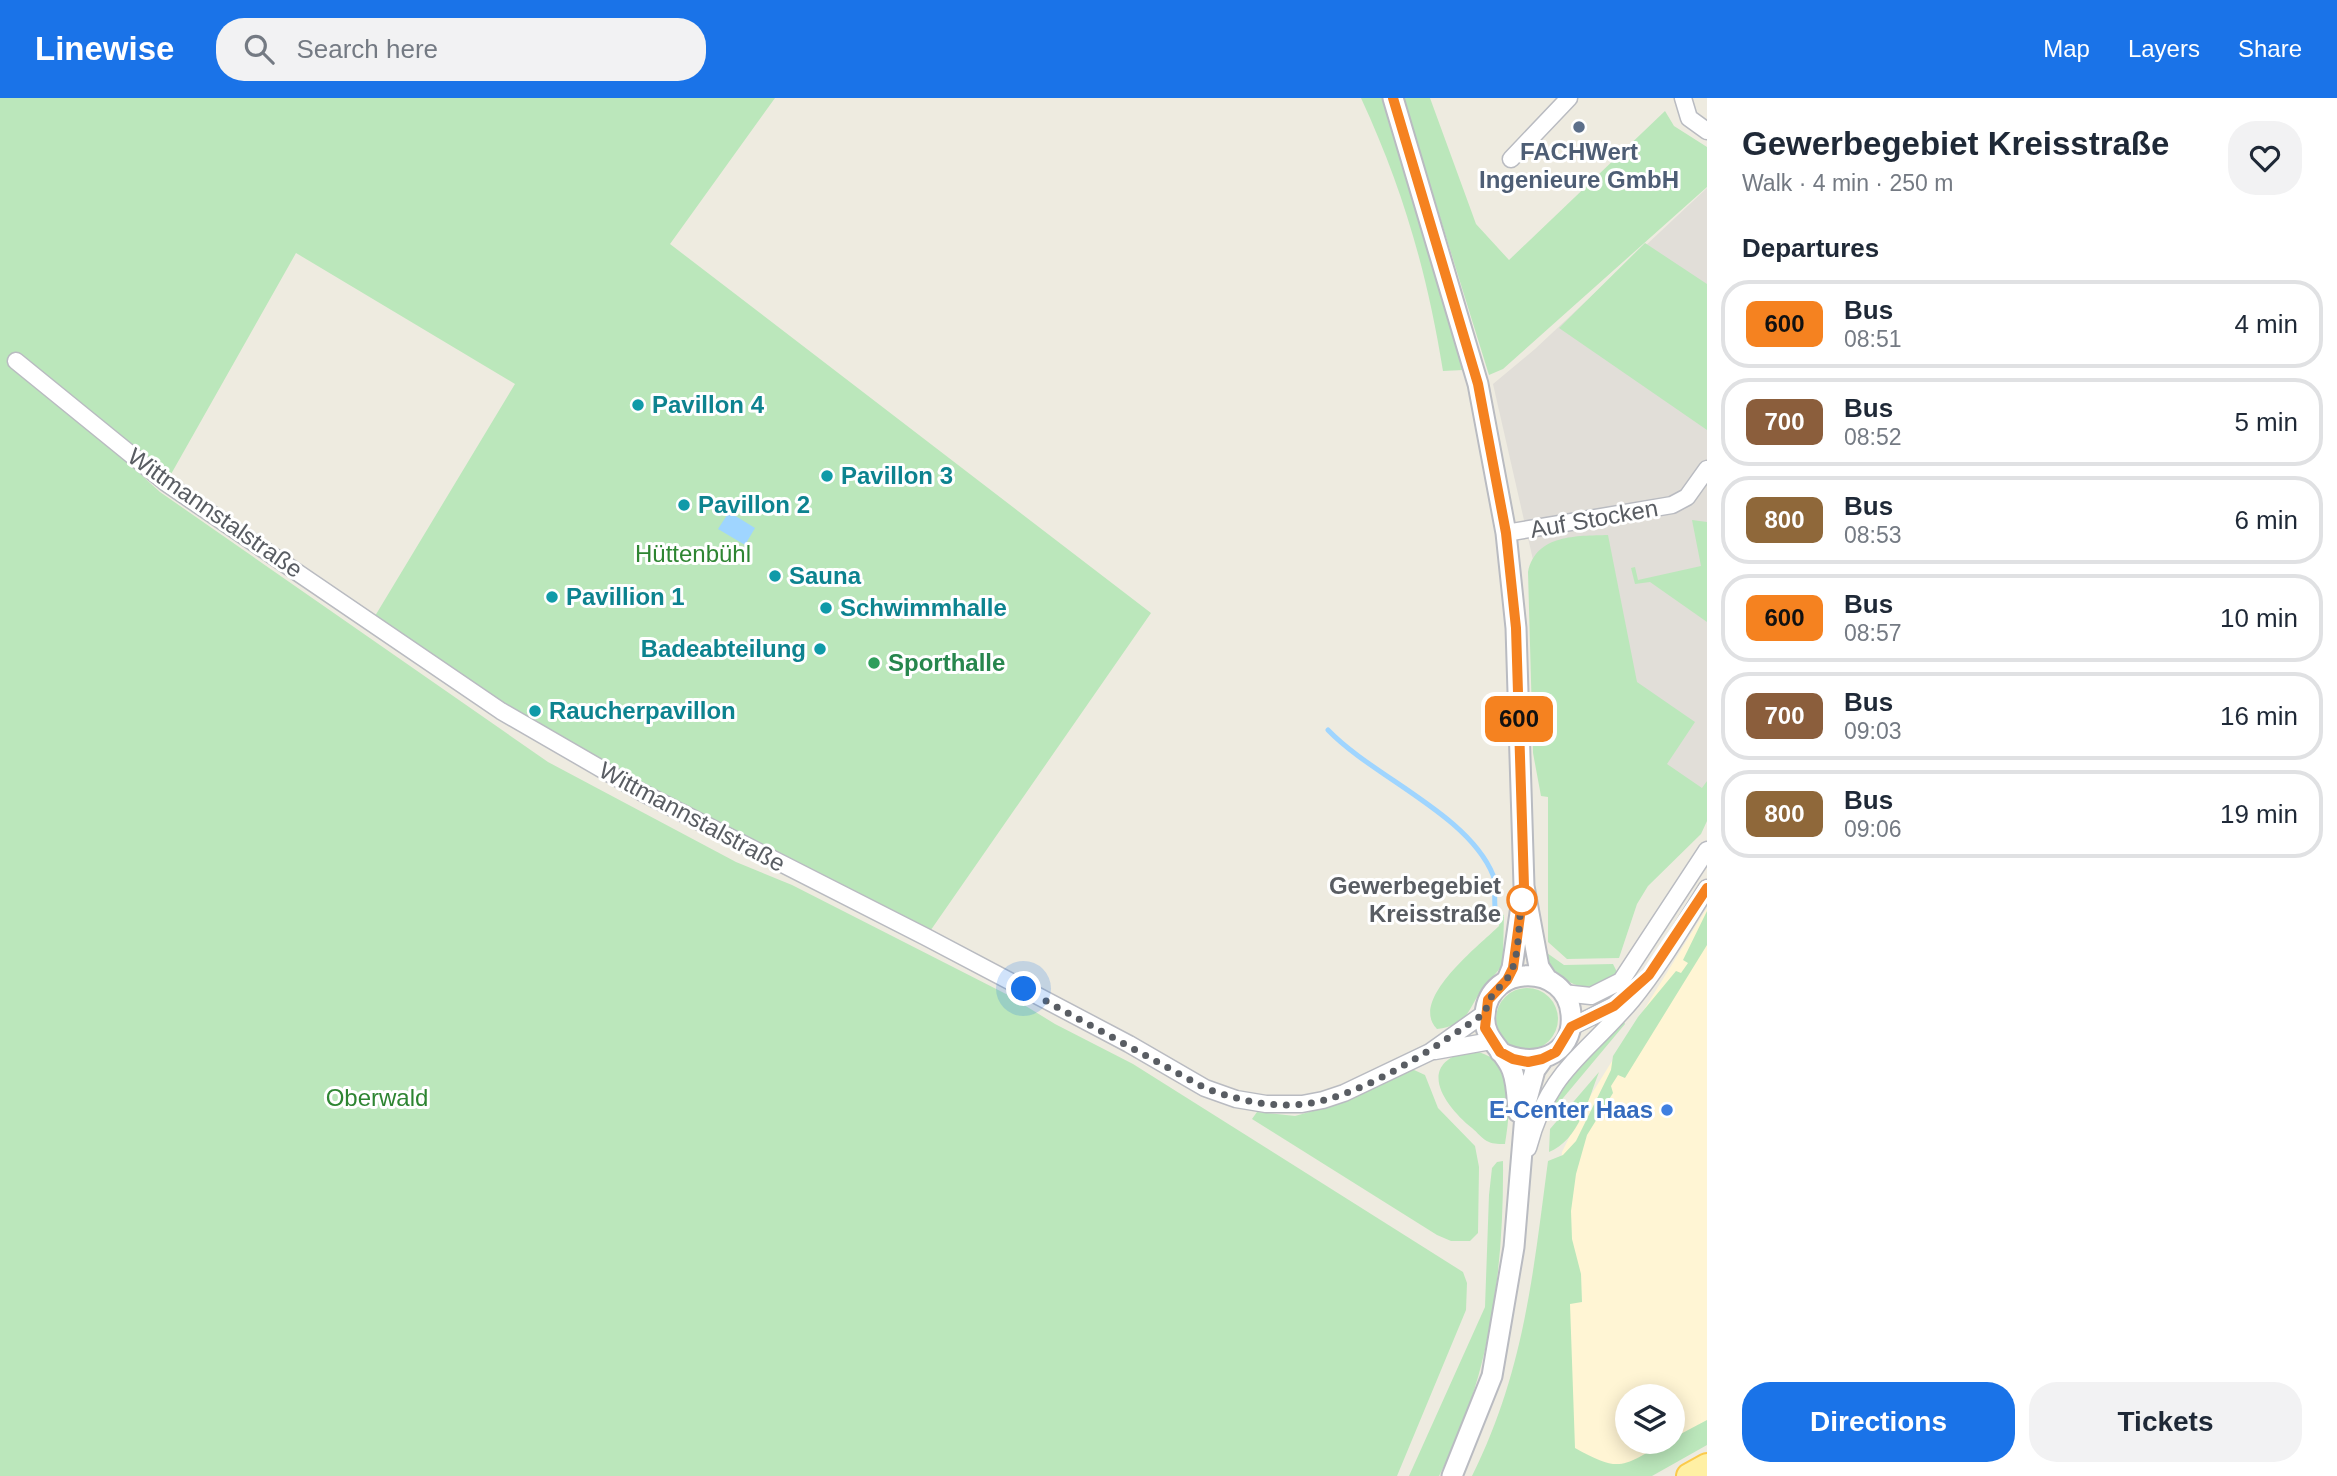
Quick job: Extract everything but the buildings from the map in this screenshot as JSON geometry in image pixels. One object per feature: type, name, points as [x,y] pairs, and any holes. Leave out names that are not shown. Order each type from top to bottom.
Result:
[{"type":"main road","points":[[1689,1476],[1707,1466]]},
{"type":"street","points":[[1393,98],[1478,384],[1506,533],[1516,628],[1524,886],[1539,967],[1569,1003],[1571,1027]]},
{"type":"street","points":[[1511,159],[1569,98]]},
{"type":"street","points":[[1683,98],[1689,118],[1707,131]]},
{"type":"street","name":"Wittmannstalstraße","points":[[16,360],[166,483],[502,711],[643,793],[926,937],[1129,1044],[1205,1088],[1236,1099],[1302,1104],[1344,1093],[1430,1052],[1485,1013]]},
{"type":"street","name":"Auf Stocken","points":[[1506,533],[1672,505],[1687,497],[1707,468]]},
{"type":"street","points":[[1563,993],[1591,996],[1621,981],[1707,850]]},
{"type":"street","points":[[1523,1169],[1516,1083],[1512,1068],[1496,1046],[1485,1013],[1492,994],[1507,980],[1513,968],[1524,886]]},
{"type":"street","points":[[1523,1169],[1537,1115],[1551,1088],[1566,1068],[1620,1014],[1707,888]]},
{"type":"street","points":[[1507,980],[1520,975],[1547,979]]},
{"type":"street","points":[[1496,1046],[1528,1062],[1542,1059],[1556,1052],[1571,1027],[1614,1006],[1649,975]]},
{"type":"street","name":"Wittmannstalstraße","points":[[1430,1052],[1496,1046]]},
{"type":"street","points":[[1452,1476],[1492,1376],[1506,1306],[1523,1169],[1526,1103],[1535,1070],[1542,1059]]},
{"type":"shaded area","points":[[1707,188],[1707,809],[1567,709],[1493,384],[1535,349]]},
{"type":"shaded area","points":[[1707,908],[1707,1443],[1685,1450],[1685,1384],[1615,1384],[1615,1454],[1671,1454],[1599,1476],[1521,1430],[1562,1152],[1586,1103]]},
{"type":"green space","name":"Oberwald","points":[[0,98],[775,98],[670,244],[1151,613],[926,937],[560,746],[372,621],[515,384],[296,253],[166,483],[29,372],[160,492],[548,762],[736,862],[792,885],[1008,995],[1055,1024],[1133,1064],[1463,1272],[1467,1283],[1466,1310],[1397,1476],[0,1476]]},
{"type":"green space","points":[[1361,98],[1391,98],[1406,136],[1463,370],[1443,371],[1412,232],[1389,165]]},
{"type":"green space","points":[[1403,98],[1430,98],[1476,224],[1509,260],[1665,111],[1674,126],[1707,147],[1707,187],[1503,369],[1489,375]]},
{"type":"green space","points":[[1645,243],[1707,284],[1707,430],[1559,328]]},
{"type":"green space","points":[[1692,520],[1707,522],[1707,622],[1650,582],[1635,584],[1631,568],[1635,567],[1638,580],[1701,566]]},
{"type":"green space","points":[[1608,535],[1637,682],[1695,722],[1667,764],[1702,788],[1707,781],[1707,821],[1701,834],[1648,886],[1637,904],[1619,958],[1567,959],[1548,942],[1548,797],[1541,796],[1533,753],[1528,572],[1532,560],[1549,544],[1571,537]]},
{"type":"green space","points":[[1707,911],[1707,945],[1625,1078],[1618,1075],[1611,1086],[1613,1093],[1587,1135],[1576,1174],[1571,1211],[1572,1239],[1581,1274],[1582,1302],[1570,1304],[1575,1448],[1613,1464],[1622,1464],[1645,1454],[1685,1454],[1685,1432],[1707,1420],[1707,1445],[1652,1476],[1472,1476],[1490,1437],[1515,1360],[1531,1283],[1548,1161],[1563,1155],[1576,1141],[1611,1070],[1613,1056],[1638,1017],[1676,971],[1681,973],[1688,963],[1683,960]]},
{"type":"green space","points":[[1501,914],[1504,915],[1503,955],[1508,956],[1467,1014],[1456,1024],[1437,1029],[1431,1017],[1432,1003],[1439,989],[1463,959],[1499,926]]},
{"type":"green space","points":[[1542,953],[1547,953],[1564,965],[1613,964],[1617,972],[1596,985],[1575,985],[1557,973]]},
{"type":"green space","points":[[1527,988],[1549,997],[1558,1019],[1549,1041],[1527,1050],[1505,1041],[1496,1019],[1505,997]]},
{"type":"green space","points":[[1623,1020],[1625,1024],[1543,1122],[1568,1080],[1588,1055]]},
{"type":"green space","points":[[1469,1051],[1485,1054],[1496,1062],[1503,1073],[1509,1101],[1505,1144],[1491,1143],[1482,1138],[1452,1109],[1440,1086],[1442,1065],[1452,1057]]},
{"type":"green space","points":[[1412,1069],[1425,1075],[1438,1108],[1475,1146],[1479,1167],[1478,1233],[1470,1241],[1451,1241],[1437,1235],[1252,1119],[1257,1112],[1295,1116],[1345,1102]]},
{"type":"green space","points":[[1599,1072],[1575,1129],[1559,1146],[1549,1152],[1550,1129]]},
{"type":"green space","points":[[1503,1161],[1497,1283],[1482,1362],[1471,1401],[1439,1476],[1409,1476],[1485,1307],[1492,1168],[1497,1162]]},
{"type":"water","points":[[729,512],[755,528],[745,545],[718,529]]},
{"type":"waterway","points":[[1328,730],[1369,764],[1418,797],[1463,833],[1481,853],[1493,875],[1495,907]]},
{"type":"bus line","name":"600","points":[[1393,98],[1401,117],[1478,384],[1506,533],[1516,628],[1524,886],[1513,968],[1507,980],[1496,988],[1488,1000],[1485,1013],[1485,1028],[1491,1041],[1500,1052],[1513,1059],[1528,1062],[1556,1052],[1571,1027],[1614,1006],[1649,975],[1707,888]]},
{"type":"place","name":"FACHWert Ingenieure GmbH","points":[[1579,127]]},
{"type":"place","name":"Pavillon 4","points":[[638,405]]},
{"type":"place","name":"Pavillon 3","points":[[827,476]]},
{"type":"place","name":"Pavillon 2","points":[[684,505]]},
{"type":"place","name":"Sauna","points":[[775,576]]},
{"type":"place","name":"Pavillion 1","points":[[552,597]]},
{"type":"place","name":"Schwimmhalle","points":[[826,608]]},
{"type":"place","name":"Badeabteilung","points":[[820,649]]},
{"type":"place","name":"Sporthalle","points":[[874,663]]},
{"type":"place","name":"Raucherpavillon","points":[[535,711]]},
{"type":"place","name":"Gewerbegebiet Kreisstraße","points":[[1522,900]]},
{"type":"place","name":"E-Center Haas","points":[[1667,1110]]},
{"type":"route","points":[[1024,989],[1129,1044],[1205,1088],[1236,1099],[1265,1104],[1302,1104],[1344,1093],[1430,1052],[1485,1013],[1488,1000],[1496,988],[1507,980],[1513,968],[1522,900]]},
{"type":"park label","name":"Hüttenbühl","points":[[693,554]]}]
